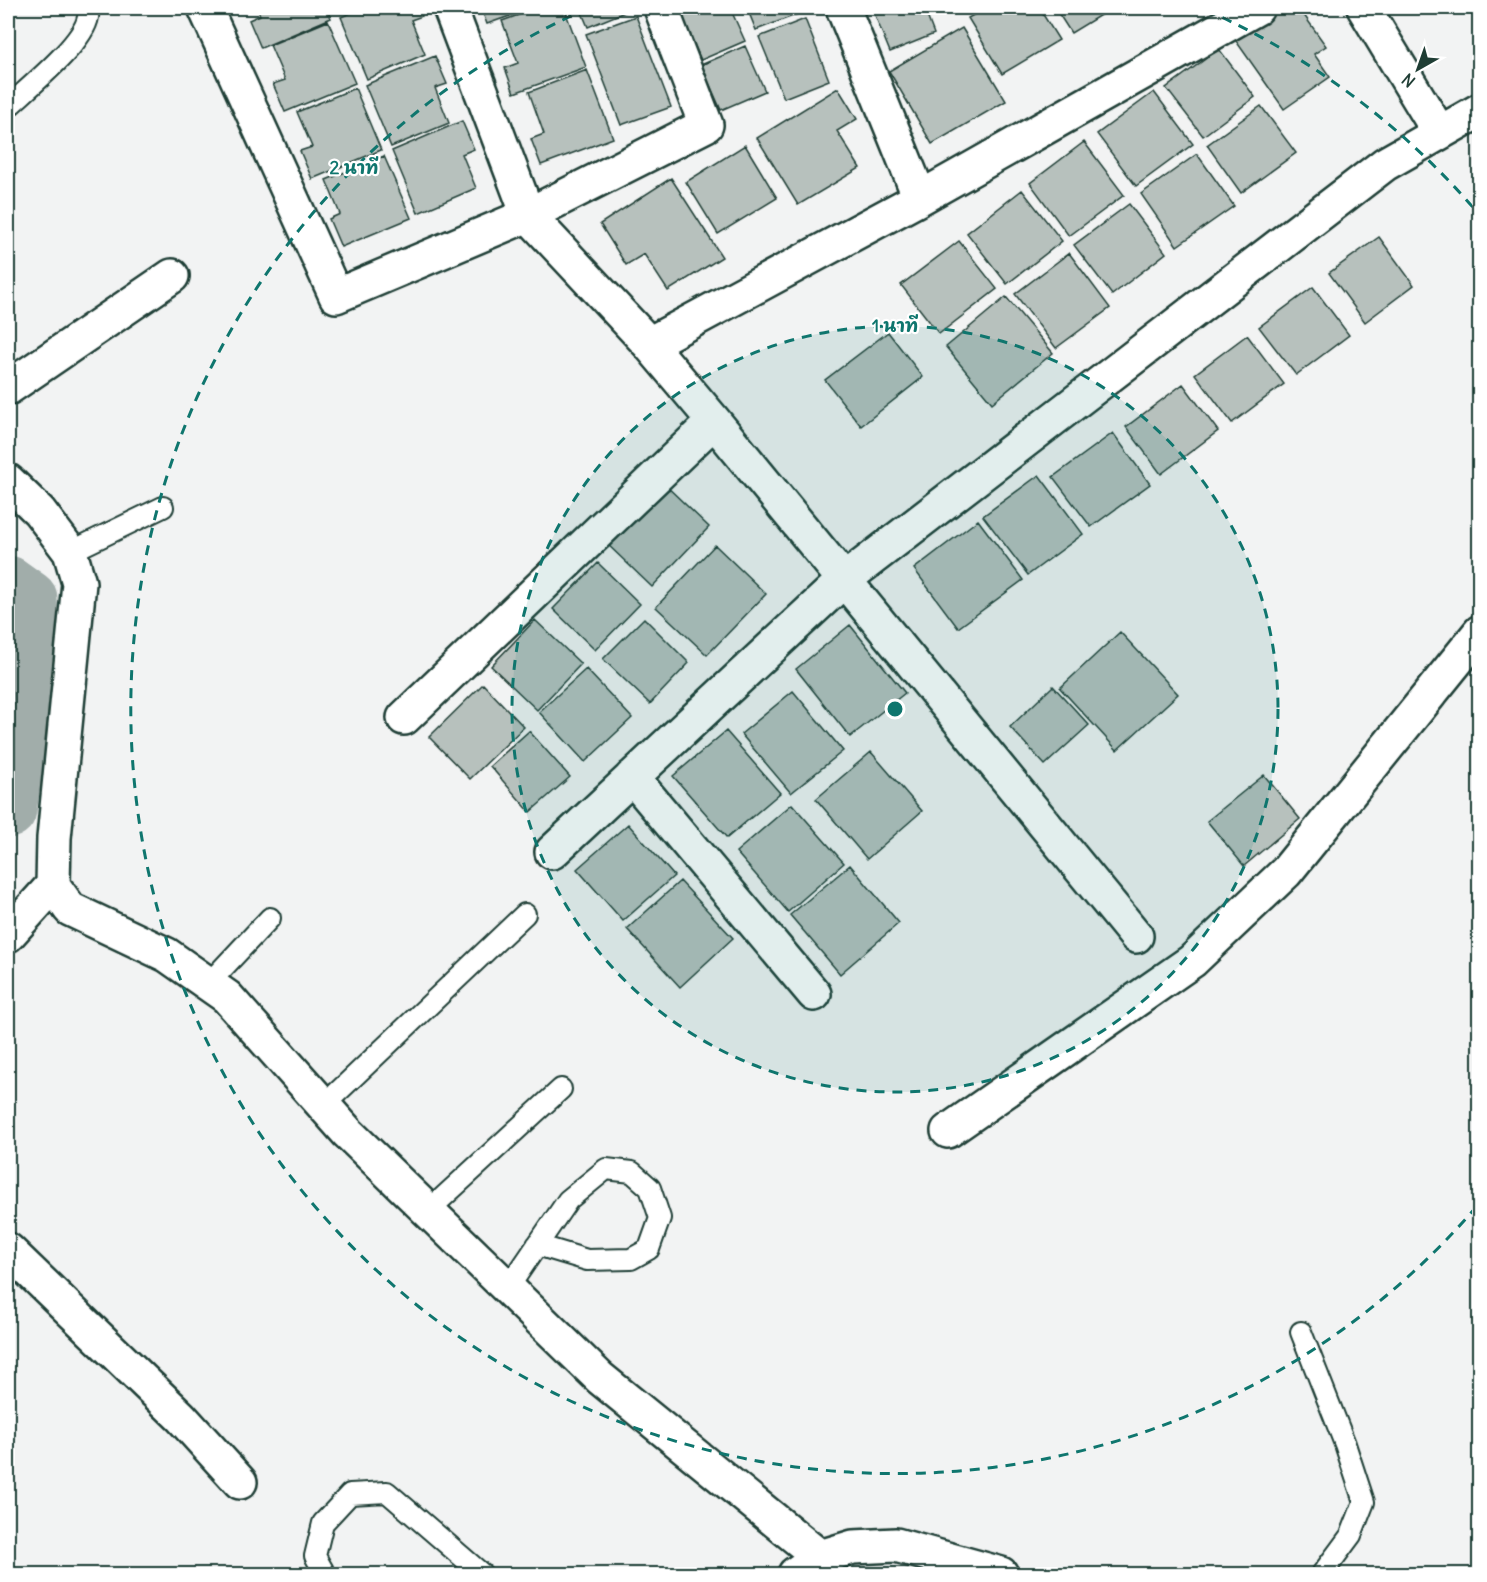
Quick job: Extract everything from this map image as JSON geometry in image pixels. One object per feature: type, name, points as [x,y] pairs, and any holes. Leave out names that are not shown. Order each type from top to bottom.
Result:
[{"type":"street","points":[[205,8],[336,296],[528,215],[706,125],[661,8]]},
{"type":"street","points":[[450,8],[528,215],[649,344],[714,420],[1136,936]]},
{"type":"street","points":[[843,8],[920,198]]},
{"type":"street","points":[[649,344],[920,198],[1257,8]]},
{"type":"street","points":[[1364,8],[1439,132]]},
{"type":"street","points":[[552,852],[844,580],[1385,164],[1479,110]]},
{"type":"street","points":[[8,388],[172,276]]},
{"type":"street","points":[[404,718],[714,420]]},
{"type":"street","points":[[8,481],[39,511],[70,552],[79,583],[54,838],[53,885],[69,909],[167,955],[227,997],[348,1133],[600,1378],[807,1566],[853,1547],[896,1545],[1001,1575]]},
{"type":"street","points":[[948,1131],[1192,961],[1218,937],[1286,872],[1479,632]]},
{"type":"street","points":[[632,777],[814,994]]},
{"type":"street","points":[[8,935],[53,885]]},
{"type":"street","points":[[8,1250],[182,1417],[240,1482]]},
{"type":"lane","points":[[8,107],[80,36],[88,17],[87,8]]},
{"type":"lane","points":[[70,552],[163,507]]},
{"type":"lane","points":[[323,1106],[525,914]]},
{"type":"lane","points":[[208,984],[270,918]]},
{"type":"lane","points":[[428,1211],[561,1089]]},
{"type":"lane","points":[[508,1288],[537,1245],[568,1200],[606,1169],[632,1172],[650,1188],[660,1218],[649,1249],[631,1259],[587,1260],[537,1245]]},
{"type":"lane","points":[[1301,1332],[1345,1444],[1364,1502],[1351,1535],[1322,1575]]},
{"type":"lane","points":[[325,1575],[315,1556],[323,1523],[350,1494],[387,1492],[482,1575]]},
{"type":"building","points":[[257,8],[326,8],[331,18],[261,48],[249,20],[260,15]]},
{"type":"building","points":[[339,8],[354,8],[341,13]]},
{"type":"building","points":[[363,8],[419,8],[422,16],[411,20],[425,54],[367,79],[341,17]]},
{"type":"building","points":[[481,8],[532,8],[487,24]]},
{"type":"building","points":[[538,8],[564,8],[586,67],[514,93],[505,68],[518,63],[502,21]]},
{"type":"building","points":[[580,8],[631,8],[632,9],[588,27]]},
{"type":"building","points":[[698,8],[730,8],[745,41],[701,60],[681,15]]},
{"type":"building","points":[[747,8],[799,8],[801,13],[756,30]]},
{"type":"building","points":[[872,8],[924,8],[934,34],[890,52]]},
{"type":"building","points":[[986,8],[1039,8],[1059,40],[1002,74],[968,18]]},
{"type":"building","points":[[1055,8],[1112,8],[1071,33]]},
{"type":"building","points":[[1284,8],[1299,8],[1326,46],[1314,54],[1330,77],[1284,109],[1236,41]]},
{"type":"building","points":[[636,16],[671,107],[621,125],[586,34]]},
{"type":"building","points":[[805,19],[829,80],[784,98],[759,37]]},
{"type":"building","points":[[328,21],[355,83],[285,112],[273,84],[285,80],[270,45]]},
{"type":"building","points":[[962,28],[1006,101],[932,144],[889,71]]},
{"type":"building","points":[[745,46],[765,91],[721,110],[701,65]]},
{"type":"building","points":[[1219,49],[1255,97],[1203,136],[1166,88]]},
{"type":"building","points":[[435,56],[447,84],[435,88],[449,123],[391,147],[365,85]]},
{"type":"building","points":[[587,70],[613,138],[541,165],[531,139],[544,134],[529,92]]},
{"type":"building","points":[[355,88],[381,150],[312,179],[300,151],[312,147],[297,112]]},
{"type":"building","points":[[838,88],[857,119],[837,131],[860,168],[798,205],[757,138]]},
{"type":"building","points":[[1154,92],[1193,144],[1136,186],[1097,134]]},
{"type":"building","points":[[1261,106],[1296,153],[1241,193],[1207,145]]},
{"type":"building","points":[[462,121],[474,149],[462,154],[476,188],[418,213],[392,151]]},
{"type":"building","points":[[1084,142],[1124,195],[1069,236],[1030,183]]},
{"type":"building","points":[[745,145],[777,198],[718,234],[686,182]]},
{"type":"building","points":[[1197,154],[1234,206],[1177,246],[1141,194]]},
{"type":"building","points":[[384,156],[411,218],[341,247],[329,219],[340,214],[326,180]]},
{"type":"building","points":[[671,178],[722,257],[668,291],[644,254],[626,265],[600,224]]},
{"type":"building","points":[[1022,190],[1062,241],[1007,284],[967,233]]},
{"type":"building","points":[[1129,204],[1166,253],[1112,295],[1074,245]]},
{"type":"building","points":[[1379,237],[1414,285],[1365,322],[1329,273]]},
{"type":"building","points":[[959,241],[997,289],[939,334],[901,285]]},
{"type":"building","points":[[1069,253],[1110,308],[1056,348],[1015,294]]},
{"type":"building","points":[[1313,287],[1349,335],[1296,375],[1259,327]]},
{"type":"building","points":[[1006,297],[1053,353],[992,403],[946,347]]},
{"type":"building","points":[[888,332],[923,377],[861,426],[825,380]]},
{"type":"building","points":[[1247,335],[1284,384],[1232,423],[1195,374]]},
{"type":"building","points":[[1183,384],[1218,431],[1161,474],[1126,427]]},
{"type":"building","points":[[1113,433],[1150,484],[1091,527],[1053,477]]},
{"type":"building","points":[[1039,475],[1083,534],[1028,575],[983,516]]},
{"type":"building","points":[[661,481],[709,527],[652,587],[604,541]]},
{"type":"building","points":[[978,520],[1023,580],[958,628],[914,569]]},
{"type":"building","points":[[715,545],[766,594],[707,655],[656,607]]},
{"type":"building","points":[[598,563],[640,604],[595,650],[553,609]]},
{"type":"building","points":[[644,618],[689,663],[650,704],[603,659]]},
{"type":"building","points":[[535,620],[581,664],[537,710],[491,666]]},
{"type":"building","points":[[850,625],[905,693],[850,737],[796,669]]},
{"type":"building","points":[[1120,632],[1178,694],[1117,750],[1060,688]]},
{"type":"building","points":[[586,669],[632,718],[585,762],[539,712]]},
{"type":"building","points":[[483,684],[524,727],[470,779],[429,737]]},
{"type":"building","points":[[1053,686],[1089,725],[1045,765],[1010,727]]},
{"type":"building","points":[[793,691],[843,751],[791,793],[741,734]]},
{"type":"building","points":[[529,731],[570,777],[530,812],[490,766]]},
{"type":"building","points":[[726,731],[780,793],[727,838],[673,776]]},
{"type":"building","points":[[871,752],[922,811],[867,859],[816,799]]},
{"type":"building","points":[[1264,775],[1300,819],[1244,866],[1207,821]]},
{"type":"building","points":[[792,804],[844,863],[788,912],[736,852]]},
{"type":"building","points":[[628,824],[674,876],[623,921],[577,869]]},
{"type":"building","points":[[850,865],[899,923],[840,974],[790,915]]},
{"type":"building","points":[[680,881],[733,938],[680,987],[627,929]]},
{"type":"waterway","points":[[8,584],[29,599],[30,673],[8,810]]}]
